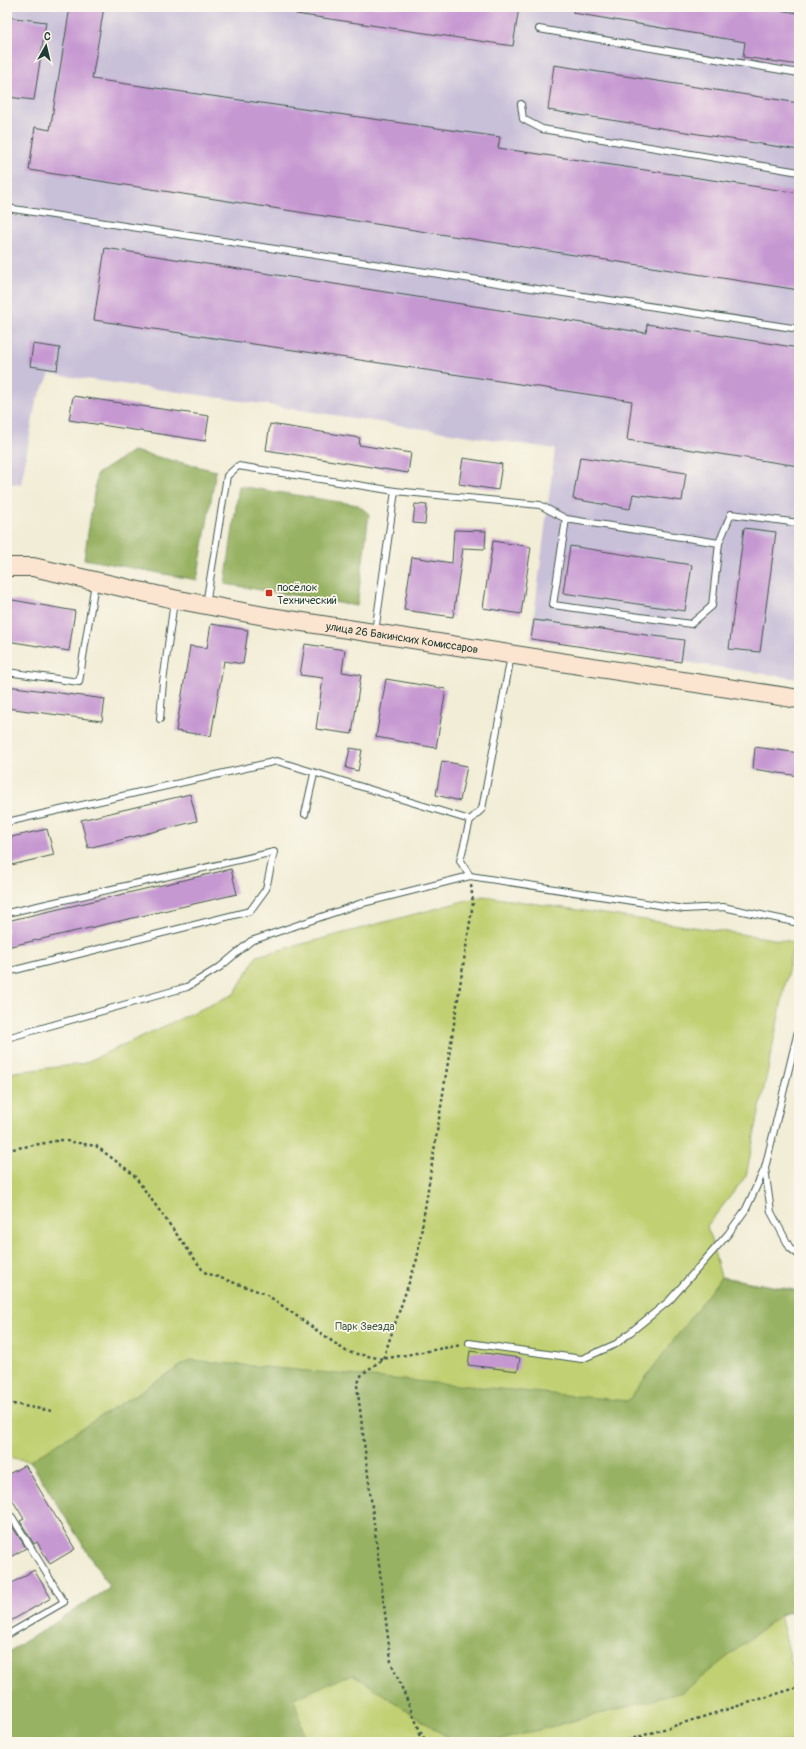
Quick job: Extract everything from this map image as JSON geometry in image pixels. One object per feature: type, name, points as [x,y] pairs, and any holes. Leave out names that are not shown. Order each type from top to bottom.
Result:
[{"type":"main road","name":"улица 26 Бакинских Комиссаров","points":[[7,567],[33,567],[206,606],[799,699]]},
{"type":"lane","points":[[539,29],[799,73]]},
{"type":"lane","points":[[521,104],[523,119],[542,129],[799,172]]},
{"type":"lane","points":[[7,208],[799,329]]},
{"type":"lane","points":[[206,606],[227,476],[238,466],[395,491],[540,505],[566,519],[720,543]]},
{"type":"lane","points":[[375,633],[395,491]]},
{"type":"lane","points":[[566,519],[553,605],[691,624],[712,606],[720,543],[731,514],[799,523]]},
{"type":"lane","points":[[7,672],[79,682],[96,582]]},
{"type":"lane","points":[[160,719],[163,682],[174,599]]},
{"type":"lane","points":[[470,876],[460,861],[470,820],[482,809],[511,655]]},
{"type":"lane","points":[[7,822],[277,761],[314,774],[470,820]]},
{"type":"lane","points":[[305,814],[314,774]]},
{"type":"lane","points":[[7,913],[274,852],[266,889],[250,911],[7,972]]},
{"type":"lane","points":[[7,1038],[187,987],[220,967],[251,941],[359,904],[470,876],[684,909],[723,907],[799,923]]},
{"type":"lane","points":[[469,1344],[582,1359],[616,1344],[669,1301],[728,1234],[746,1209],[765,1168],[799,1027]]},
{"type":"lane","points":[[765,1168],[771,1212],[790,1248],[799,1255]]},
{"type":"lane","points":[[7,1520],[12,1517],[64,1602],[7,1635]]},
{"type":"path","points":[[430,1742],[424,1738],[420,1731],[391,1662],[357,1385],[362,1374],[383,1359],[417,1259],[473,903],[470,876]]},
{"type":"path","points":[[7,1150],[61,1140],[96,1146],[133,1174],[204,1272],[266,1294],[347,1352],[383,1359],[469,1344]]},
{"type":"path","points":[[7,1403],[52,1411]]},
{"type":"path","points":[[622,1742],[799,1687]]},
{"type":"path","points":[[418,1742],[420,1731]]},
{"type":"path","points":[[639,1737],[652,1742]]},
{"type":"shaded area","points":[[7,7],[799,7],[799,679],[531,639],[555,449],[228,399],[50,374],[36,402],[21,485],[7,483]]},
{"type":"green space","points":[[133,451],[216,471],[197,580],[84,559],[97,474]]},
{"type":"green space","points":[[239,486],[358,505],[369,514],[357,606],[225,584]]},
{"type":"green space","name":"Парк Звезда","points":[[483,896],[794,942],[746,1176],[707,1226],[721,1277],[799,1291],[799,1609],[780,1615],[799,1693],[799,1742],[7,1742],[7,1653],[110,1588],[30,1461],[7,1457],[7,1073],[82,1064],[234,994],[257,956]]},
{"type":"green space","points":[[721,1277],[799,1291],[799,1609],[780,1615],[683,1692],[493,1742],[454,1742],[353,1674],[294,1698],[306,1742],[7,1742],[7,1653],[110,1588],[30,1461],[190,1360],[628,1401]]},
{"type":"building","points":[[70,7],[104,7],[92,79],[500,137],[498,148],[799,193],[799,290],[29,170],[35,127],[50,130]]},
{"type":"building","points":[[296,7],[519,7],[513,46],[296,14]]},
{"type":"building","points":[[574,7],[758,7],[799,13],[799,65],[743,57],[745,42],[573,13]]},
{"type":"building","points":[[7,17],[46,22],[34,100],[7,97]]},
{"type":"building","points":[[554,65],[799,103],[799,150],[548,110]]},
{"type":"building","points":[[105,248],[646,333],[647,324],[799,348],[799,466],[627,440],[632,401],[94,320]]},
{"type":"building","points":[[33,344],[60,348],[57,370],[30,366]]},
{"type":"building","points":[[73,396],[209,416],[205,441],[69,420]]},
{"type":"building","points":[[270,424],[360,438],[359,445],[411,453],[408,473],[266,450]]},
{"type":"building","points":[[580,457],[686,473],[682,501],[633,494],[630,509],[573,499]]},
{"type":"building","points":[[463,458],[502,464],[498,490],[459,484]]},
{"type":"building","points":[[415,504],[427,505],[425,524],[413,523]]},
{"type":"building","points":[[744,528],[776,532],[760,652],[729,649]]},
{"type":"building","points":[[454,530],[486,531],[485,549],[463,548],[453,617],[404,610],[412,557],[452,563]]},
{"type":"building","points":[[493,541],[531,547],[521,614],[483,608]]},
{"type":"building","points":[[570,546],[692,565],[685,611],[563,593]]},
{"type":"building","points":[[7,599],[75,611],[69,651],[7,641]]},
{"type":"building","points":[[534,620],[684,640],[681,662],[531,639]]},
{"type":"building","points":[[211,624],[248,630],[243,664],[224,661],[211,736],[176,731],[190,646],[207,648]]},
{"type":"building","points":[[305,644],[345,650],[342,672],[361,675],[352,734],[316,729],[323,678],[300,675]]},
{"type":"building","points":[[386,679],[446,689],[436,748],[376,737]]},
{"type":"building","points":[[7,686],[105,699],[102,721],[7,708]]},
{"type":"building","points":[[755,747],[799,753],[799,776],[753,769]]},
{"type":"building","points":[[350,748],[362,750],[358,771],[346,768]]},
{"type":"building","points":[[442,761],[467,766],[460,801],[436,795]]},
{"type":"building","points":[[190,794],[197,821],[88,848],[81,820]]},
{"type":"building","points":[[47,829],[54,855],[7,866],[7,838]]},
{"type":"building","points":[[231,869],[237,894],[7,947],[7,921]]},
{"type":"building","points":[[470,1351],[520,1358],[518,1371],[468,1365]]},
{"type":"building","points":[[25,1465],[75,1549],[50,1564],[37,1542],[34,1544],[20,1521],[24,1519],[13,1501],[7,1504],[7,1475]]},
{"type":"building","points":[[12,1526],[26,1548],[7,1559],[7,1529]]},
{"type":"building","points":[[34,1570],[51,1598],[7,1623],[7,1586]]},
{"type":"place","name":"посёлок Технический","points":[[269,593]]}]
